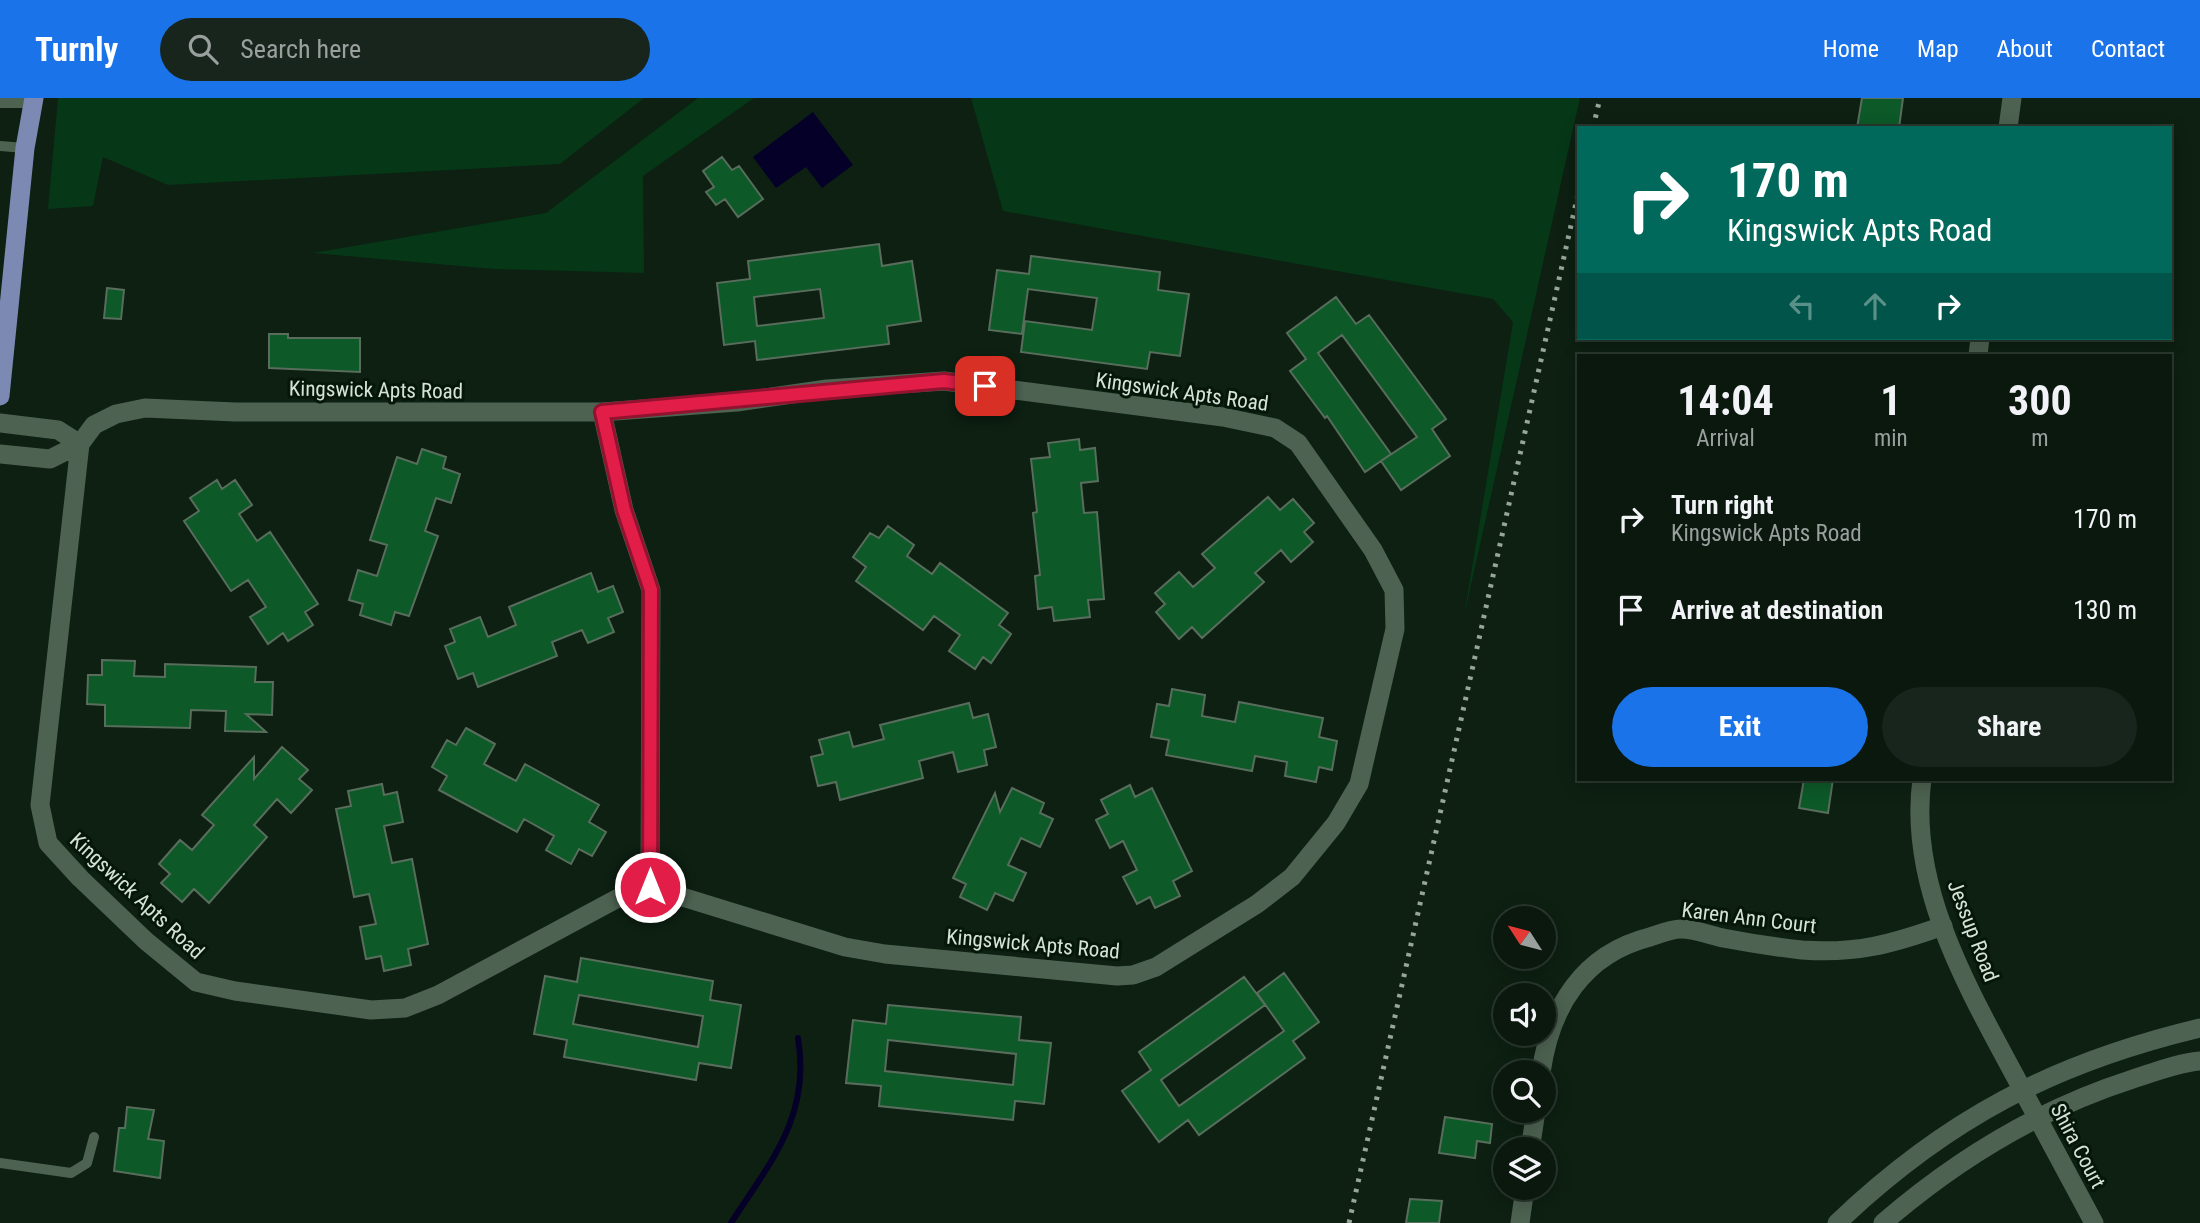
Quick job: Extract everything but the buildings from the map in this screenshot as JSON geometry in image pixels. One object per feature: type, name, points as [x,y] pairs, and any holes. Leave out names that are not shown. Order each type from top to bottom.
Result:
[{"type":"main road","points":[[0,396],[25,148],[34,101]]},
{"type":"street","points":[[2008,126],[2012,98]]},
{"type":"street","name":"Kingswick Apts Road","points":[[0,454],[50,460],[80,444],[94,425],[116,414],[145,408],[234,412],[602,412],[737,402],[827,389],[944,381],[1223,417],[1275,428],[1298,443],[1373,550],[1394,590],[1395,629],[1359,784],[1336,823],[1292,877],[1257,904],[1156,967],[1133,975],[1117,976],[884,954],[845,947],[650,887],[620,897],[566,923],[438,995],[405,1008],[371,1010],[328,1005],[196,982],[146,941],[48,843],[40,805],[80,444]]},
{"type":"street","points":[[602,412],[624,510],[651,590],[650,887]]},
{"type":"street","points":[[0,423],[58,430],[80,444]]},
{"type":"street","name":"Jessup Road","points":[[1922,781],[1917,813],[1934,905],[1973,998],[2022,1090]]},
{"type":"street","name":"Karen Ann Court","points":[[1543,1060],[1545,1044],[1567,994],[1595,961],[1626,942],[1680,929],[1803,950],[1848,950],[1888,946],[1943,926]]},
{"type":"street","points":[[1837,1223],[1883,1179],[1930,1143],[2022,1090],[2060,1071],[2138,1043],[2200,1028]]},
{"type":"street","points":[[1883,1223],[1926,1185],[1984,1146],[2037,1118],[2118,1084],[2183,1063],[2200,1061]]},
{"type":"street","name":"Shira Court","points":[[2022,1090],[2094,1223]]},
{"type":"street","points":[[1520,1223],[1523,1200]]},
{"type":"lane","points":[[0,103],[34,101]]},
{"type":"lane","points":[[0,146],[25,148]]},
{"type":"lane","points":[[0,1164],[71,1173],[87,1163],[94,1137]]},
{"type":"green space","points":[[58,98],[644,98],[560,164],[168,185],[103,157],[93,206],[48,209]]},
{"type":"green space","points":[[698,98],[754,98],[643,176],[644,273],[494,269],[313,253],[546,213]]},
{"type":"green space","points":[[971,98],[1580,98],[1464,616],[1513,322],[1493,299],[1003,211]]},
{"type":"shaded area","points":[[813,112],[853,165],[822,188],[806,167],[776,188],[753,157]]},
{"type":"waterway","points":[[731,1223],[773,1158],[793,1114],[799,1091],[798,1038]]},
{"type":"railway","points":[[1593,126],[1600,98]]},
{"type":"railway","points":[[1349,1223],[1577,198]]},
{"type":"route","points":[[650,887],[651,590],[624,510],[602,412],[737,402],[827,389],[944,381],[985,386]]}]
